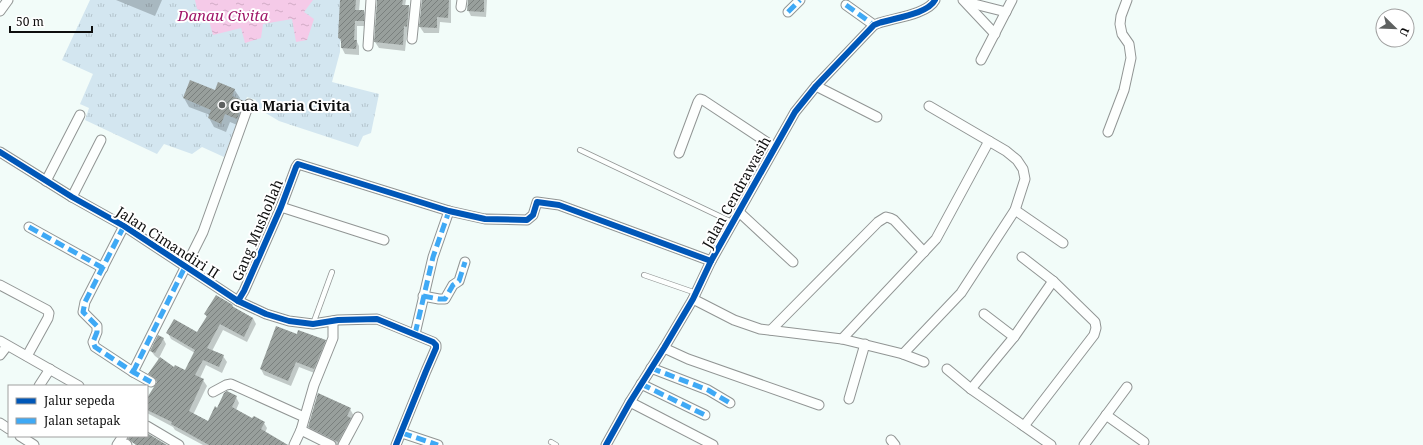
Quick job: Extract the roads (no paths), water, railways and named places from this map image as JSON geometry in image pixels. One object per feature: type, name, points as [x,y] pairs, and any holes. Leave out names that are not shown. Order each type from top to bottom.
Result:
[{"type":"street","points":[[0,11],[8,0]]},
{"type":"street","points":[[368,46],[371,0]]},
{"type":"street","points":[[412,38],[416,0]]},
{"type":"street","points":[[788,12],[800,0]]},
{"type":"street","name":"Jalan Cendrawasih","points":[[606,445],[630,402],[694,296],[711,261],[734,223],[774,147],[795,112],[816,86],[879,22],[921,11],[928,8],[935,0]]},
{"type":"street","points":[[981,60],[1012,0]]},
{"type":"street","points":[[1108,132],[1124,90],[1131,58],[1130,44],[1122,34],[1120,24],[1121,16],[1127,0]]},
{"type":"street","points":[[964,1],[1006,12]]},
{"type":"street","points":[[964,1],[995,34]]},
{"type":"street","points":[[846,5],[874,26]]},
{"type":"street","points":[[816,86],[877,117]]},
{"type":"street","points":[[679,152],[700,99],[774,147]]},
{"type":"street","points":[[133,372],[207,221],[249,104]]},
{"type":"street","points":[[903,354],[961,293],[1015,210],[1025,179],[1023,169],[1017,160],[1006,151],[929,106]]},
{"type":"street","points":[[46,181],[80,115]]},
{"type":"street","points":[[72,197],[101,140]]},
{"type":"street","points":[[842,339],[936,239],[989,141]]},
{"type":"street","name":"Jalan Cimandiri II","points":[[0,152],[72,197],[124,226],[238,301],[266,314],[289,321],[313,324],[333,321],[377,319],[433,342],[436,345],[436,348],[396,445]]},
{"type":"street","name":"Gang Mushollah","points":[[238,301],[282,207],[298,164],[449,211]]},
{"type":"street","points":[[415,334],[433,257],[449,211],[485,219],[526,220],[533,215],[536,203],[539,201],[559,205],[711,261]]},
{"type":"street","points":[[282,207],[384,240]]},
{"type":"street","points":[[1015,210],[1063,243]]},
{"type":"street","points":[[739,212],[792,262]]},
{"type":"street","points":[[771,330],[878,222],[886,217],[894,220],[924,252]]},
{"type":"street","points":[[124,226],[85,302],[83,312],[97,326],[97,332],[93,342],[95,347],[151,382]]},
{"type":"street","points":[[29,227],[103,268]]},
{"type":"street","points":[[1022,257],[1053,281],[1095,322],[1096,328],[1094,335],[1024,426]]},
{"type":"street","points":[[424,296],[445,299],[453,285],[459,281],[466,262]]},
{"type":"street","points":[[972,389],[1014,337],[1053,281]]},
{"type":"street","points":[[0,285],[47,310],[49,313],[48,318],[27,356]]},
{"type":"street","points":[[694,296],[734,320],[760,330],[771,330],[842,339],[903,354],[924,362]]},
{"type":"street","points":[[984,314],[1014,337]]},
{"type":"street","points":[[294,445],[301,430],[314,385],[333,338],[333,321]]},
{"type":"street","points":[[0,356],[4,344],[76,385]]},
{"type":"street","points":[[850,399],[865,344]]},
{"type":"street","points":[[664,348],[688,359],[820,405]]},
{"type":"street","points":[[651,368],[708,390],[730,403]]},
{"type":"street","points":[[40,385],[50,369]]},
{"type":"street","points":[[948,369],[972,389],[1051,445]]},
{"type":"street","points":[[213,392],[231,384],[304,417]]},
{"type":"street","points":[[641,384],[705,415]]},
{"type":"street","points":[[1084,445],[1127,387]]},
{"type":"street","points":[[630,402],[713,445]]},
{"type":"street","points":[[1106,415],[1144,442]]},
{"type":"street","points":[[343,445],[358,417]]},
{"type":"street","points":[[148,427],[179,445]]},
{"type":"street","points":[[301,430],[331,445]]},
{"type":"street","points":[[402,432],[438,445]]},
{"type":"street","points":[[22,437],[34,445]]},
{"type":"lane","points":[[580,150],[734,223]]},
{"type":"lane","points":[[313,324],[332,272]]},
{"type":"lane","points":[[644,275],[694,296]]},
{"type":"water","name":"Danau Civita","points":[[195,0],[313,0],[304,12],[314,19],[307,40],[296,42],[292,19],[263,24],[261,38],[245,43],[241,28],[213,35],[207,13],[197,9]]},
{"type":"place","name":"Gua Maria Civita","points":[[222,105]]}]
